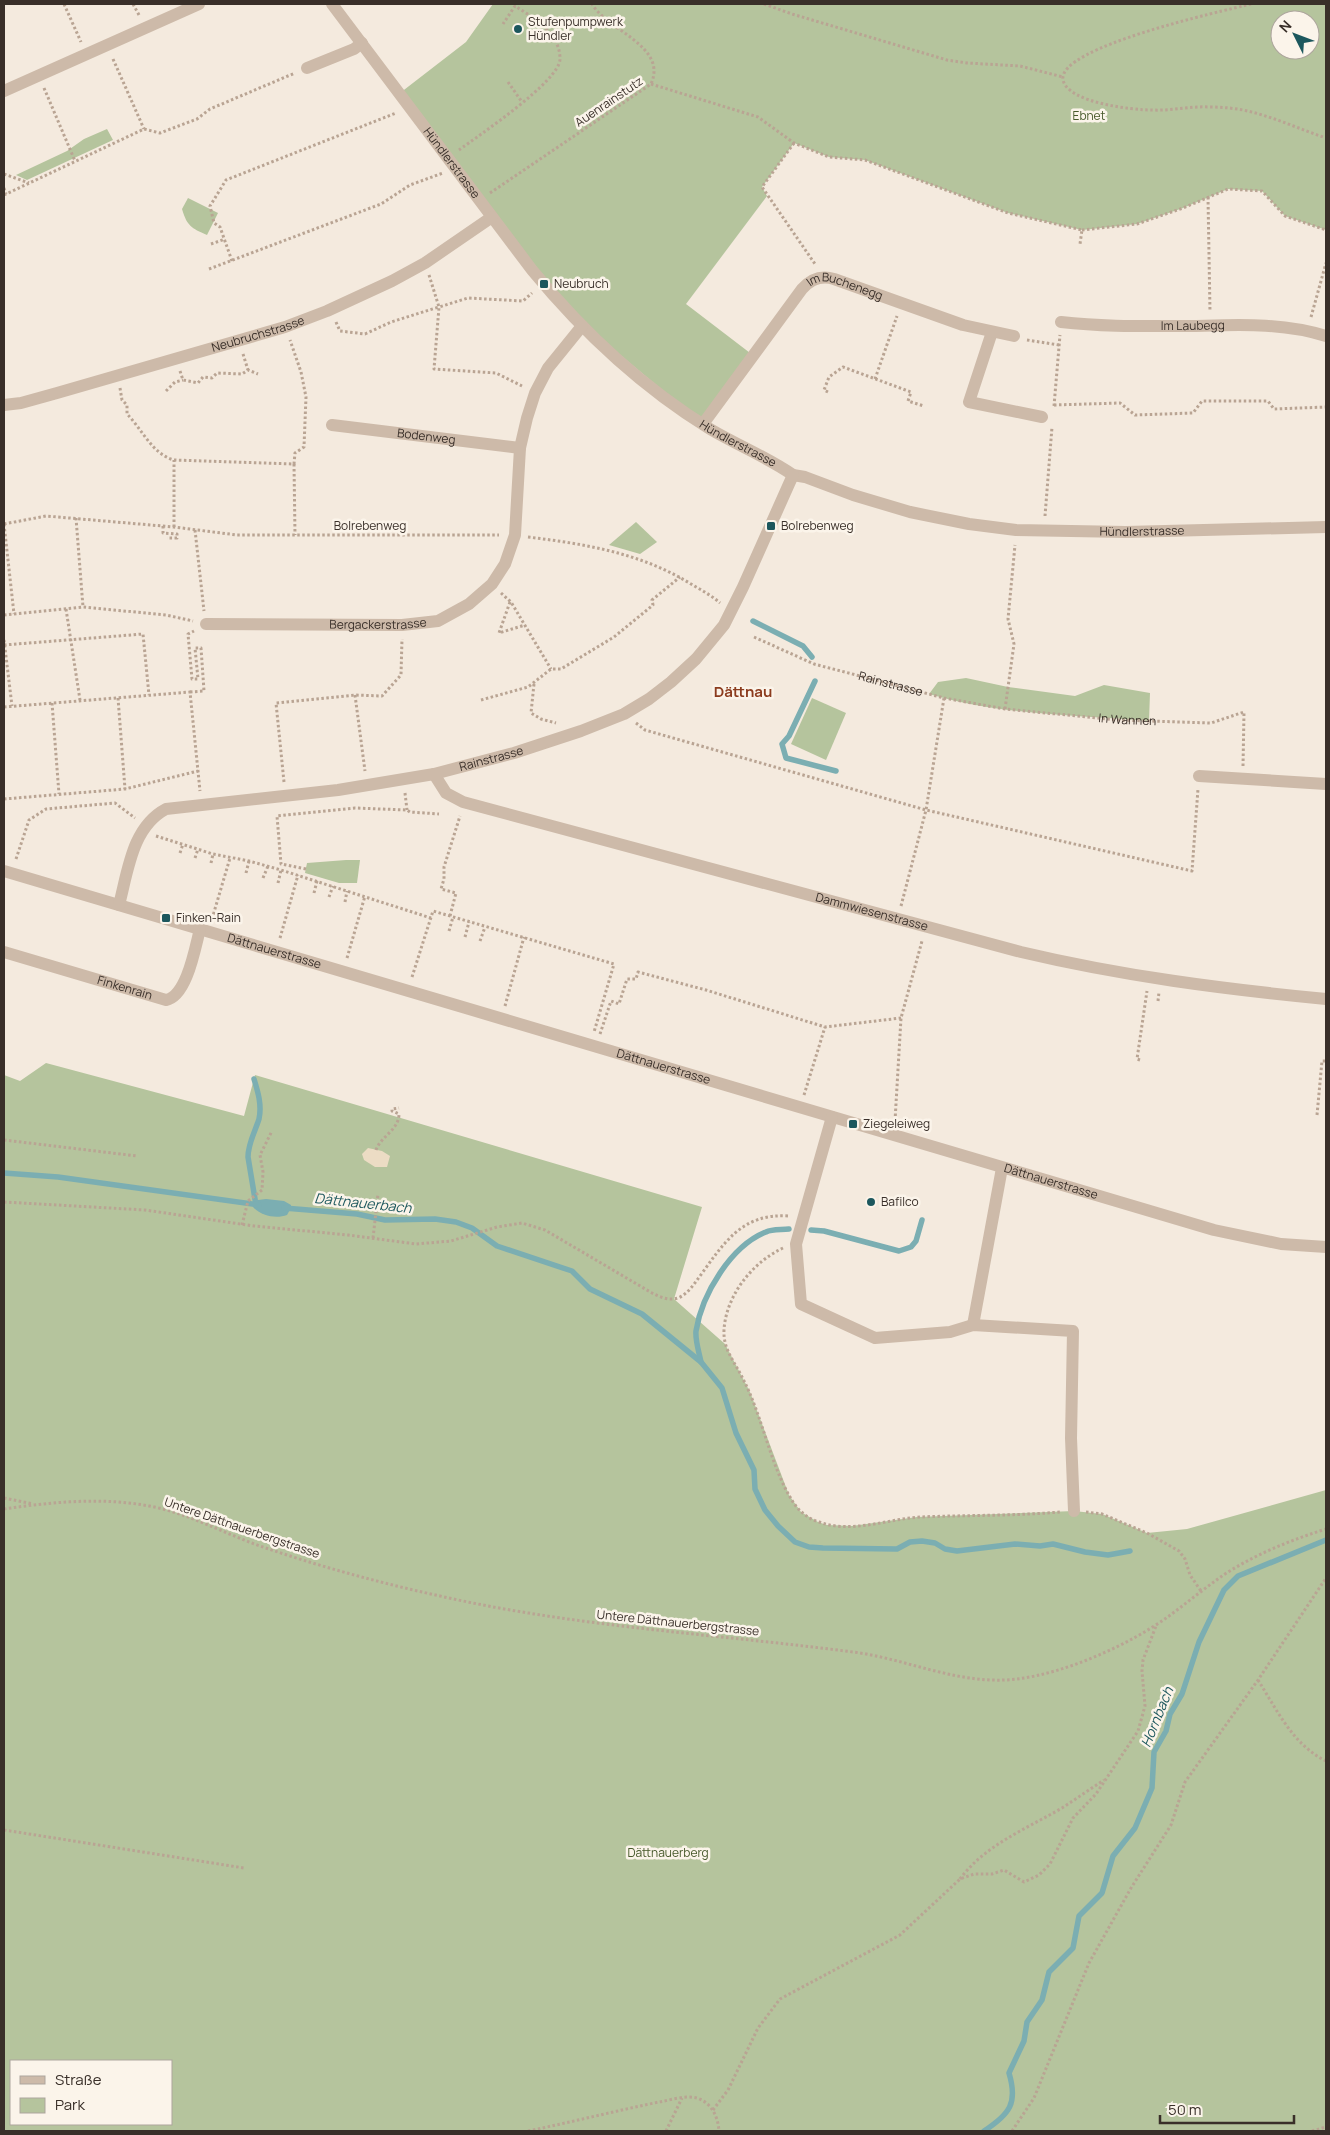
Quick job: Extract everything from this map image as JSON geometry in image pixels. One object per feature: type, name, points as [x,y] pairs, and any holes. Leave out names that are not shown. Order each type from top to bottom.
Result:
[{"type":"street","points":[[4,91],[199,4]]},
{"type":"street","name":"Hündlerstrasse","points":[[332,4],[532,270],[582,326],[643,381],[703,424],[793,475],[805,477],[853,495],[910,512],[969,524],[1016,530],[1126,532],[1326,527]]},
{"type":"street","points":[[307,68],[354,49],[362,43]]},
{"type":"street","name":"Neubruchstrasse","points":[[4,405],[40,398],[285,327],[327,311],[392,281],[425,262],[492,217]]},
{"type":"street","name":"Im Buchenegg","points":[[703,424],[802,289],[814,280],[824,277],[963,324],[1014,336]]},
{"type":"street","name":"Im Laubegg","points":[[1060,322],[1133,327],[1257,324],[1296,328],[1326,336]]},
{"type":"street","name":"Bergackerstrasse","points":[[206,624],[402,625],[438,621],[469,604],[492,584],[506,564],[515,535],[520,448],[535,393],[548,368],[582,326]]},
{"type":"street","points":[[992,332],[969,402],[1042,417]]},
{"type":"street","name":"Bodenweg","points":[[332,425],[520,448]]},
{"type":"street","name":"Rainstrasse","points":[[119,905],[139,837],[150,820],[166,809],[338,790],[434,774],[562,738],[624,714],[649,699],[696,659],[724,625],[793,475]]},
{"type":"street","name":"Dammwiesenstrasse","points":[[434,774],[446,792],[464,802],[898,919],[925,928],[1051,960],[1149,978],[1229,989],[1326,998]]},
{"type":"street","points":[[1200,776],[1326,784]]},
{"type":"street","name":"Dättnauerstrasse","points":[[4,871],[119,905],[206,925],[276,951],[1214,1230],[1281,1244],[1326,1247]]},
{"type":"street","name":"Finkenrain","points":[[4,952],[166,1000],[175,996],[182,987],[206,925]]},
{"type":"street","points":[[832,1117],[796,1244],[801,1304],[875,1338],[950,1332],[973,1325],[1073,1331],[1071,1438],[1074,1511]]},
{"type":"street","points":[[973,1325],[1002,1168]]},
{"type":"path","points":[[64,4],[81,42]]},
{"type":"path","points":[[133,4],[140,18]]},
{"type":"path","name":"Auenrainstutz","points":[[488,194],[651,84],[654,66],[650,55],[632,38],[612,25],[592,4]]},
{"type":"path","points":[[764,4],[947,60],[1020,66],[1063,77]]},
{"type":"path","points":[[1251,4],[1111,43],[1074,60],[1066,68],[1063,77],[1065,84],[1072,92],[1094,101],[1144,110],[1211,107],[1243,110],[1263,115],[1326,138]]},
{"type":"path","points":[[448,158],[522,102],[554,74],[560,60],[557,48],[547,30],[534,18],[515,6],[503,24]]},
{"type":"path","points":[[107,45],[144,129]]},
{"type":"path","points":[[4,188],[5,195],[144,129],[160,133],[170,130],[197,119],[210,109],[307,68]]},
{"type":"path","points":[[508,82],[522,102]]},
{"type":"path","points":[[651,84],[758,117],[794,142],[829,157],[865,160],[1008,213],[1082,230],[1137,224],[1228,189],[1262,192],[1285,216],[1326,230]]},
{"type":"path","points":[[47,94],[75,161]]},
{"type":"path","points":[[232,260],[220,227],[214,223],[210,206],[226,180],[400,112]]},
{"type":"path","points":[[794,142],[762,187],[824,277]]},
{"type":"path","points":[[209,269],[381,204],[410,185],[446,172]]},
{"type":"path","points":[[4,174],[30,183]]},
{"type":"path","points":[[1208,197],[1210,315]]},
{"type":"path","points":[[1080,244],[1082,230]]},
{"type":"path","points":[[211,244],[225,239]]},
{"type":"path","points":[[425,262],[439,307],[434,369],[496,373],[535,393]]},
{"type":"path","points":[[1310,320],[1326,263]]},
{"type":"path","points":[[335,319],[340,331],[364,334],[390,322],[468,298],[522,302],[534,291]]},
{"type":"path","points":[[875,379],[899,312]]},
{"type":"path","points":[[289,336],[301,372],[306,397],[304,448],[295,454],[294,464],[295,535]]},
{"type":"path","points":[[1014,336],[1014,338],[1059,345]]},
{"type":"path","points":[[242,350],[248,370]]},
{"type":"path","points":[[828,392],[824,390],[829,377],[843,367],[911,392],[908,401],[924,406]]},
{"type":"path","points":[[180,368],[183,380]]},
{"type":"path","points":[[248,370],[258,374]]},
{"type":"path","points":[[166,392],[175,382],[183,380],[198,384],[203,377],[212,378],[217,373],[242,374],[248,370]]},
{"type":"path","points":[[120,390],[122,400],[127,405],[127,414],[136,423],[140,433],[166,458],[174,460],[294,464]]},
{"type":"path","points":[[1054,405],[1120,403],[1135,415],[1193,413],[1202,401],[1268,401],[1274,408],[1326,407]]},
{"type":"path","points":[[174,460],[174,527]]},
{"type":"path","name":"Bolrebenweg","points":[[4,524],[46,516],[174,527],[238,535],[515,535],[573,542],[632,556],[680,577],[713,597],[722,605]]},
{"type":"path","points":[[76,518],[83,607]]},
{"type":"path","points":[[4,524],[14,614]]},
{"type":"path","points":[[163,526],[163,533],[177,534],[177,538],[167,538]]},
{"type":"path","points":[[195,530],[206,624]]},
{"type":"path","points":[[1004,709],[1014,644],[1008,619],[1016,530]]},
{"type":"path","points":[[481,700],[528,688],[552,669],[561,669],[614,637],[653,605],[652,600],[680,577]]},
{"type":"path","points":[[492,584],[510,602],[552,669]]},
{"type":"path","points":[[510,602],[499,633],[525,625]]},
{"type":"path","points":[[4,615],[83,607],[166,615],[206,624]]},
{"type":"path","points":[[66,609],[80,700]]},
{"type":"path","points":[[4,706],[204,690],[201,648],[195,648],[198,679],[192,679],[188,634],[206,624]]},
{"type":"path","points":[[284,784],[276,703],[355,695],[382,696],[402,675],[402,633]]},
{"type":"path","points":[[4,645],[143,634],[150,695]]},
{"type":"path","name":"Rainstrasse","points":[[754,637],[814,664],[944,698]]},
{"type":"path","points":[[4,640],[12,706]]},
{"type":"path","points":[[534,684],[531,713],[540,719],[560,726]]},
{"type":"path","points":[[190,692],[200,791]]},
{"type":"path","points":[[355,695],[364,767]]},
{"type":"path","points":[[118,698],[125,789]]},
{"type":"path","points":[[898,919],[926,810],[944,698]]},
{"type":"path","name":"In Wannen","points":[[944,698],[1004,709],[1118,720],[1211,723],[1244,712],[1243,778]]},
{"type":"path","points":[[52,703],[59,794]]},
{"type":"path","points":[[624,714],[644,730],[926,810],[1192,871],[1200,776]]},
{"type":"path","points":[[4,799],[125,789],[198,771]]},
{"type":"path","points":[[404,789],[407,810]]},
{"type":"path","points":[[15,863],[29,820],[46,809],[115,803],[136,818]]},
{"type":"path","points":[[306,868],[281,864],[277,816],[355,808],[407,810],[410,812],[439,814]]},
{"type":"path","points":[[448,931],[456,893],[441,889],[444,879],[444,867],[459,819]]},
{"type":"path","points":[[152,835],[213,854],[268,866],[431,918]]},
{"type":"path","points":[[180,853],[183,844]]},
{"type":"path","points":[[195,858],[198,849]]},
{"type":"path","points":[[211,863],[213,854]]},
{"type":"path","points":[[206,925],[230,858]]},
{"type":"path","points":[[246,873],[249,861]]},
{"type":"path","points":[[263,878],[268,866]]},
{"type":"path","points":[[278,883],[281,870]]},
{"type":"path","points":[[276,951],[298,875]]},
{"type":"path","points":[[314,892],[317,882]]},
{"type":"path","points":[[329,897],[333,886]]},
{"type":"path","points":[[345,902],[347,891]]},
{"type":"path","points":[[343,971],[365,896]]},
{"type":"path","points":[[383,910],[385,904]]},
{"type":"path","points":[[398,915],[400,909]]},
{"type":"path","points":[[408,990],[432,912],[451,916],[614,964],[594,1033]]},
{"type":"path","points":[[414,920],[416,914]]},
{"type":"path","points":[[464,936],[469,922]]},
{"type":"path","points":[[480,941],[485,927]]},
{"type":"path","points":[[895,1122],[901,1018],[925,928]]},
{"type":"path","points":[[502,1018],[524,937]]},
{"type":"path","points":[[600,1035],[611,1001],[619,1004],[627,979],[636,979],[638,972],[706,990],[825,1027],[901,1018]]},
{"type":"path","points":[[1140,1060],[1137,1059],[1149,978]]},
{"type":"path","points":[[803,1096],[825,1027]]},
{"type":"path","points":[[1317,1115],[1322,1061],[1326,1061]]},
{"type":"path","points":[[376,1150],[399,1120],[399,1114],[392,1111],[392,1109],[399,1108]]},
{"type":"path","points":[[242,1225],[248,1201],[262,1192],[263,1172],[260,1155],[272,1132]]},
{"type":"path","points":[[4,1140],[137,1156]]},
{"type":"path","points":[[373,1238],[378,1194]]},
{"type":"path","points":[[4,1202],[145,1210],[242,1225],[416,1244],[440,1243],[461,1239],[504,1225],[516,1223],[529,1224],[545,1230],[658,1296],[674,1299],[688,1291],[719,1249],[740,1229],[766,1217],[782,1215],[803,1217]]},
{"type":"path","points":[[796,1244],[782,1248],[768,1256],[748,1274],[729,1308],[724,1332],[727,1350],[750,1392],[783,1483],[794,1504],[801,1512],[809,1518],[827,1525],[852,1526],[917,1517],[1074,1511],[1102,1514],[1147,1533],[1176,1549],[1184,1556],[1190,1575],[1201,1591]]},
{"type":"path","points":[[4,1498],[36,1505]]},
{"type":"path","name":"Untere Dättnauerbergstrasse","points":[[4,1509],[36,1505],[104,1503],[151,1506],[176,1513],[291,1556],[401,1587],[465,1602],[548,1617],[862,1653],[954,1676],[982,1680],[1025,1678],[1063,1668],[1099,1654],[1156,1624],[1224,1574],[1254,1558],[1326,1529]]},
{"type":"path","points":[[1012,2131],[1034,2098],[1089,1963],[1171,1825],[1185,1782],[1258,1680],[1326,1578]]},
{"type":"path","points":[[960,1880],[974,1874],[992,1874],[1004,1870],[1010,1872],[1021,1882],[1028,1881],[1039,1875],[1053,1859],[1073,1818],[1096,1794],[1142,1722],[1145,1700],[1142,1677],[1143,1660],[1156,1624]]},
{"type":"path","points":[[1258,1680],[1294,1736],[1311,1753],[1326,1762]]},
{"type":"path","points":[[713,2110],[728,2090],[758,2028],[780,1999],[900,1935],[960,1880],[971,1865],[988,1851],[1064,1807],[1106,1779]]},
{"type":"path","points":[[4,1830],[244,1868]]},
{"type":"path","points":[[666,2131],[682,2098]]},
{"type":"path","points":[[528,2131],[682,2098],[697,2098],[713,2110],[719,2131]]},
{"type":"path","points":[[1312,2131],[1326,2128]]},
{"type":"green space","name":"Ebnet","points":[[493,4],[1326,4],[1326,230],[1285,216],[1262,191],[1228,189],[1183,208],[1137,224],[1082,230],[1008,213],[865,160],[829,157],[794,143],[762,187],[767,196],[686,304],[754,356],[703,424],[565,309],[400,93],[466,42]]},
{"type":"green space","points":[[107,129],[113,140],[27,180],[16,175],[67,151],[84,139]]},
{"type":"green space","points":[[188,198],[218,213],[207,235],[193,228],[188,223],[182,209]]},
{"type":"green space","points":[[636,522],[657,542],[640,554],[609,545]]},
{"type":"green space","points":[[966,678],[1008,687],[1075,696],[1104,685],[1150,693],[1149,721],[1010,710],[956,701],[929,694],[938,682]]},
{"type":"green space","points":[[812,698],[846,713],[826,760],[791,744]]},
{"type":"green space","points":[[360,860],[357,883],[339,883],[305,873],[307,863]]},
{"type":"green space","name":"Dättnauerberg","points":[[46,1063],[244,1116],[255,1075],[702,1207],[674,1299],[725,1344],[750,1392],[789,1495],[801,1512],[827,1525],[852,1526],[917,1517],[1074,1511],[1102,1514],[1147,1533],[1187,1529],[1326,1490],[1326,2131],[4,2131],[4,1075],[20,1081]]},
{"type":"shaded area","points":[[368,1148],[382,1151],[390,1156],[387,1167],[375,1167],[364,1160],[362,1154]]},
{"type":"water","points":[[266,1199],[284,1201],[291,1205],[291,1208],[287,1215],[274,1217],[264,1215],[253,1207],[252,1203]]},
{"type":"waterway","points":[[753,621],[803,646],[812,657]]},
{"type":"waterway","points":[[815,681],[789,736],[782,744],[786,758],[836,771]]},
{"type":"waterway","points":[[254,1079],[259,1099],[260,1114],[250,1142],[248,1157],[256,1205]]},
{"type":"waterway","name":"Dättnauerbach","points":[[4,1173],[58,1177],[259,1205]]},
{"type":"waterway","name":"Dättnauerbach","points":[[284,1208],[357,1214],[385,1220],[435,1219],[456,1222],[472,1228],[497,1246],[572,1271],[590,1289],[642,1314],[701,1362],[722,1388],[736,1433],[754,1470],[755,1489],[765,1510],[795,1542],[809,1547],[823,1548],[897,1549],[910,1542],[922,1541],[935,1543],[945,1549],[957,1551],[1015,1544],[1040,1546],[1053,1544],[1085,1552],[1108,1555],[1130,1551]]},
{"type":"waterway","points":[[811,1230],[824,1231],[899,1251],[911,1247],[916,1241],[922,1220]]},
{"type":"waterway","points":[[701,1362],[696,1331],[705,1302],[720,1273],[741,1248],[753,1239],[768,1231],[789,1229]]},
{"type":"waterway","name":"Hornbach","points":[[984,2131],[1000,2119],[1010,2107],[1013,2092],[1009,2073],[1024,2041],[1027,2022],[1042,2000],[1049,1972],[1073,1948],[1079,1916],[1102,1893],[1113,1856],[1135,1828],[1152,1788],[1154,1752],[1166,1731],[1170,1714],[1182,1694],[1199,1642],[1224,1590],[1238,1576],[1326,1540]]},
{"type":"place","name":"Stufenpumpwerk Hündler","points":[[518,29]]},
{"type":"place","name":"Neubruch","points":[[544,284]]},
{"type":"place","name":"Bolrebenweg","points":[[771,526]]},
{"type":"place","name":"Finken-Rain","points":[[166,918]]},
{"type":"place","name":"Ziegeleiweg","points":[[853,1124]]},
{"type":"place","name":"Bafilco","points":[[871,1202]]},
{"type":"district","name":"Dättnau","points":[[743,692]]}]
